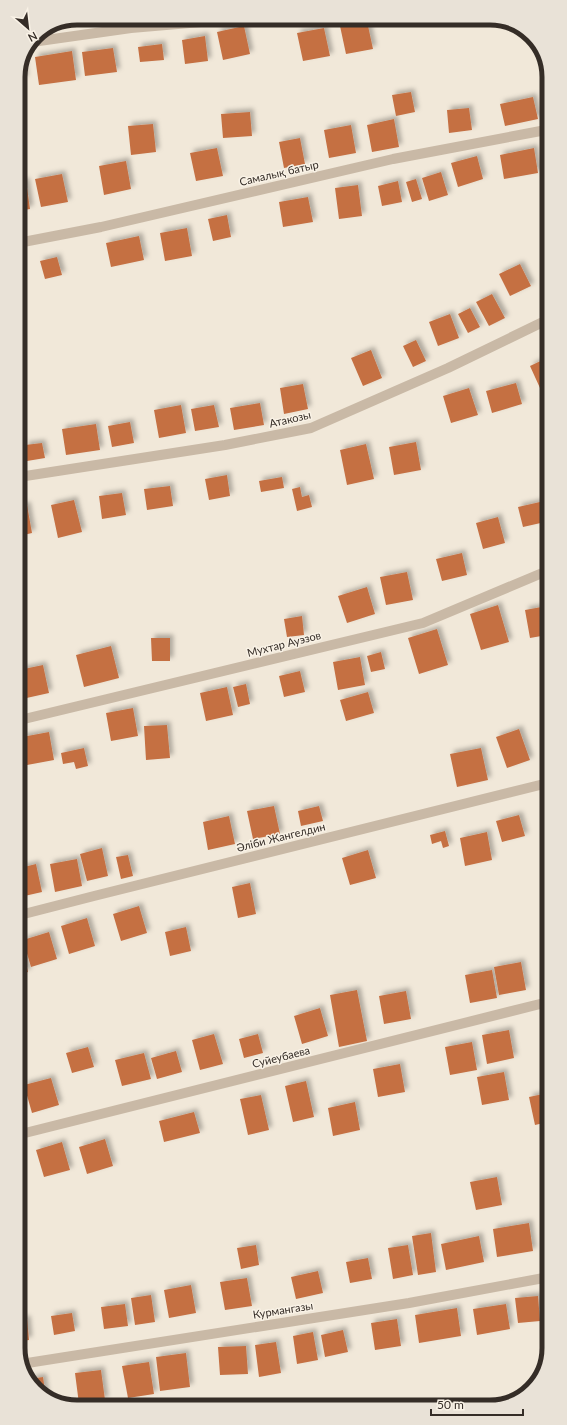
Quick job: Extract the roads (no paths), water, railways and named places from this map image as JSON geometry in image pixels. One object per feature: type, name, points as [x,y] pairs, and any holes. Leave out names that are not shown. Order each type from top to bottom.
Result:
[{"type":"street","points":[[48,40],[131,28],[166,25]]},
{"type":"street","name":"Самалық батыр","points":[[25,242],[101,227],[393,159],[542,131]]},
{"type":"street","name":"Атакозы","points":[[25,476],[226,445],[311,428],[448,368],[542,322]]},
{"type":"street","name":"Мухтар Ауэзов","points":[[25,719],[423,623],[542,573]]},
{"type":"street","name":"Әліби Жангелдин","points":[[25,914],[542,784]]},
{"type":"street","name":"Суйеубаева","points":[[25,1133],[542,1004]]},
{"type":"street","name":"Курмангазы","points":[[27,1363],[409,1303],[542,1278]]}]
